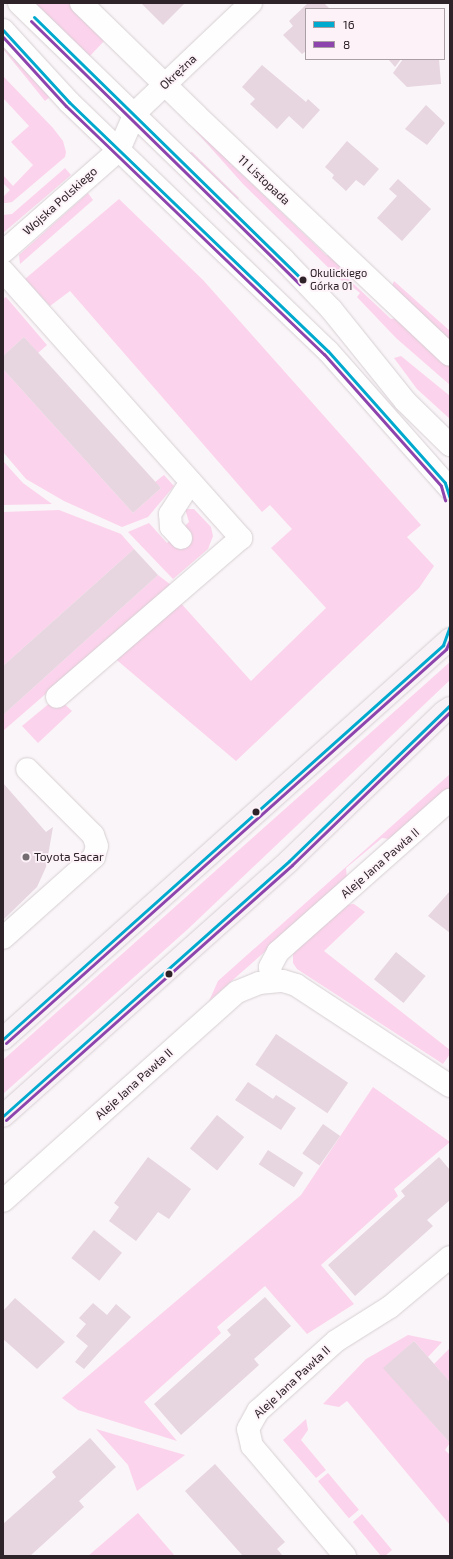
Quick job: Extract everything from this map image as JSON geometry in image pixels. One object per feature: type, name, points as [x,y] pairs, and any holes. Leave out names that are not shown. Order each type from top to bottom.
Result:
[{"type":"main road","points":[[3,1038],[448,637]]},
{"type":"main road","points":[[3,1116],[290,861],[448,708]]},
{"type":"street","points":[[19,3],[135,113],[300,276],[360,344],[397,392],[448,442]]},
{"type":"street","name":"11 Listopada","points":[[81,3],[164,85],[450,355]]},
{"type":"street","name":"Okrężna","points":[[118,150],[135,113],[250,3]]},
{"type":"street","points":[[3,30],[118,150],[328,351],[448,490]]},
{"type":"street","name":"Wojska Polskiego","points":[[3,252],[118,150]]},
{"type":"street","points":[[3,271],[242,538],[57,697]]},
{"type":"street","points":[[181,538],[171,527],[170,514],[191,482]]},
{"type":"street","points":[[3,938],[94,857],[97,846],[93,835],[27,769]]},
{"type":"street","name":"Aleje Jana Pawła II","points":[[272,980],[270,967],[278,952],[450,800]]},
{"type":"street","name":"Aleje Jana Pawła II","points":[[3,1201],[237,992],[248,986],[272,980],[296,985],[450,1086]]},
{"type":"street","name":"Aleje Jana Pawła II","points":[[346,1556],[252,1446],[248,1429],[258,1411],[336,1341],[400,1300],[450,1257]]},
{"type":"shaded area","points":[[31,3],[71,3],[106,39],[88,58]]},
{"type":"shaded area","points":[[3,42],[51,96],[45,101],[3,49]]},
{"type":"shaded area","points":[[3,76],[53,128],[63,141],[66,152],[65,157],[12,202],[6,203],[3,203],[3,197],[10,190],[3,183],[3,175],[13,186],[33,165],[11,142],[29,126],[3,98]]},
{"type":"shaded area","points":[[196,125],[230,157],[228,161],[326,255],[336,257],[343,263],[342,273],[391,319],[402,317],[450,361],[450,385],[396,338],[357,297],[360,293],[344,280],[342,281],[243,184],[193,128]]},
{"type":"shaded area","points":[[192,152],[239,198],[236,201],[188,153]]},
{"type":"shaded area","points":[[65,168],[71,175],[3,233],[3,215],[12,214]]},
{"type":"shaded area","points":[[88,193],[93,200],[20,264],[19,255]]},
{"type":"shaded area","points":[[119,199],[203,280],[421,525],[407,537],[434,566],[419,588],[236,761],[112,656],[178,600],[251,681],[326,608],[271,548],[292,529],[270,505],[262,512],[70,291],[50,306],[25,279]]},
{"type":"shaded area","points":[[394,281],[450,331],[450,346],[390,291]]},
{"type":"shaded area","points":[[6,297],[47,345],[38,353],[24,337],[3,356],[3,299]]},
{"type":"shaded area","points":[[401,356],[450,396],[450,419],[417,389],[394,358]]},
{"type":"shaded area","points":[[3,369],[133,513],[161,488],[155,482],[164,475],[174,486],[148,517],[122,527],[64,501],[26,479],[3,452]]},
{"type":"shaded area","points":[[3,461],[23,483],[52,504],[3,505]]},
{"type":"shaded area","points":[[185,509],[194,509],[211,527],[213,536],[208,549],[173,579],[128,532],[149,523],[167,543],[189,522]]},
{"type":"shaded area","points":[[59,510],[121,534],[134,549],[3,666],[3,512]]},
{"type":"shaded area","points":[[158,575],[171,585],[3,731],[3,715]]},
{"type":"shaded area","points":[[450,662],[450,680],[188,929],[3,1094],[3,1060]]},
{"type":"shaded area","points":[[57,697],[72,711],[38,743],[22,726]]},
{"type":"shaded area","points":[[450,774],[450,791],[396,840],[382,838],[346,868],[347,879],[209,1001],[218,981]]},
{"type":"shaded area","points":[[354,904],[365,912],[324,951],[450,1050],[450,1054],[443,1064],[297,969],[293,963],[293,953],[343,905]]},
{"type":"shaded area","points":[[373,1087],[450,1142],[394,1189],[398,1196],[321,1265],[354,1304],[307,1334],[265,1286],[217,1327],[221,1333],[144,1402],[177,1441],[78,1410],[62,1398],[301,1195]]},
{"type":"shaded area","points":[[408,1335],[442,1342],[428,1357],[414,1341],[384,1368],[450,1443],[445,1450],[450,1455],[450,1525],[347,1401],[339,1407],[323,1404],[366,1359]]},
{"type":"shaded area","points":[[450,1348],[450,1382],[434,1364]]},
{"type":"shaded area","points":[[306,1419],[308,1430],[301,1440],[326,1470],[316,1478],[283,1440]]},
{"type":"shaded area","points":[[96,1429],[185,1455],[137,1491],[128,1465]]},
{"type":"shaded area","points":[[328,1473],[359,1510],[349,1518],[318,1481]]},
{"type":"shaded area","points":[[138,1513],[175,1556],[88,1556]]},
{"type":"shaded area","points":[[362,1514],[392,1550],[385,1556],[381,1556],[353,1522]]},
{"type":"building","points":[[141,3],[185,3],[163,25]]},
{"type":"building","points":[[308,3],[324,3],[329,8],[305,8],[305,52],[302,54],[283,35],[293,26],[289,21]]},
{"type":"building","points":[[389,60],[400,60],[395,67]]},
{"type":"building","points":[[402,60],[439,60],[441,84],[407,87],[393,73]]},
{"type":"building","points":[[262,65],[306,102],[308,99],[320,110],[303,129],[289,116],[277,129],[250,104],[255,99],[242,87]]},
{"type":"building","points":[[426,105],[445,123],[427,145],[405,129]]},
{"type":"building","points":[[347,141],[379,169],[364,186],[356,180],[346,191],[332,178],[334,175],[325,167]]},
{"type":"building","points":[[398,179],[431,209],[402,241],[377,218],[397,196],[389,189]]},
{"type":"building","points":[[24,337],[161,488],[133,513],[3,369],[3,356]]},
{"type":"building","points":[[134,549],[158,575],[3,715],[3,666]]},
{"type":"building","name":"Toyota Sacar","points":[[3,783],[46,832],[53,827],[46,867],[37,887],[3,920]]},
{"type":"building","points":[[450,891],[450,933],[428,916]]},
{"type":"building","points":[[396,952],[426,976],[404,1003],[374,979]]},
{"type":"building","points":[[276,1034],[348,1083],[327,1113],[255,1065]]},
{"type":"building","points":[[248,1082],[273,1099],[276,1095],[296,1108],[281,1130],[235,1100]]},
{"type":"building","points":[[217,1115],[244,1137],[217,1170],[190,1148]]},
{"type":"building","points":[[323,1124],[340,1136],[320,1166],[302,1153]]},
{"type":"building","points":[[268,1150],[303,1173],[294,1187],[259,1164]]},
{"type":"building","points":[[148,1157],[191,1189],[169,1219],[158,1212],[136,1241],[109,1221],[119,1207],[114,1203]]},
{"type":"building","points":[[439,1157],[450,1170],[450,1200],[427,1220],[433,1226],[355,1296],[328,1265],[405,1196],[401,1191]]},
{"type":"building","points":[[94,1230],[122,1253],[99,1281],[71,1258]]},
{"type":"building","points":[[265,1297],[291,1326],[254,1359],[259,1365],[181,1435],[154,1404],[231,1335],[227,1330]]},
{"type":"building","points":[[15,1298],[65,1342],[37,1369],[3,1339],[3,1311]]},
{"type":"building","points":[[93,1303],[107,1315],[116,1304],[131,1317],[84,1369],[75,1362],[88,1346],[76,1336],[86,1324],[79,1318]]},
{"type":"building","points":[[414,1341],[450,1382],[450,1443],[383,1368]]},
{"type":"building","points":[[90,1438],[116,1467],[79,1501],[84,1507],[30,1556],[3,1556],[3,1524],[56,1477],[52,1472]]},
{"type":"building","points":[[215,1464],[285,1542],[277,1549],[283,1556],[243,1556],[185,1491]]},
{"type":"transit line","name":"16","points":[[34,17],[303,280]]},
{"type":"transit line","name":"8","points":[[31,21],[300,284]]},
{"type":"transit line","name":"16","points":[[3,30],[69,102],[328,351],[445,483],[450,498]]},
{"type":"transit line","name":"8","points":[[3,37],[66,106],[324,354],[441,486],[445,500]]},
{"type":"transit line","name":"16","points":[[3,1039],[443,645],[450,626]]},
{"type":"transit line","name":"8","points":[[6,1043],[446,649],[450,640]]},
{"type":"transit line","name":"16","points":[[3,1116],[289,861],[450,705]]},
{"type":"transit line","name":"8","points":[[6,1120],[292,865],[450,712]]},
{"type":"place","name":"Okulickiego Górka 01","points":[[303,280]]},
{"type":"place","name":"Toyota Sacar","points":[[26,857]]}]
